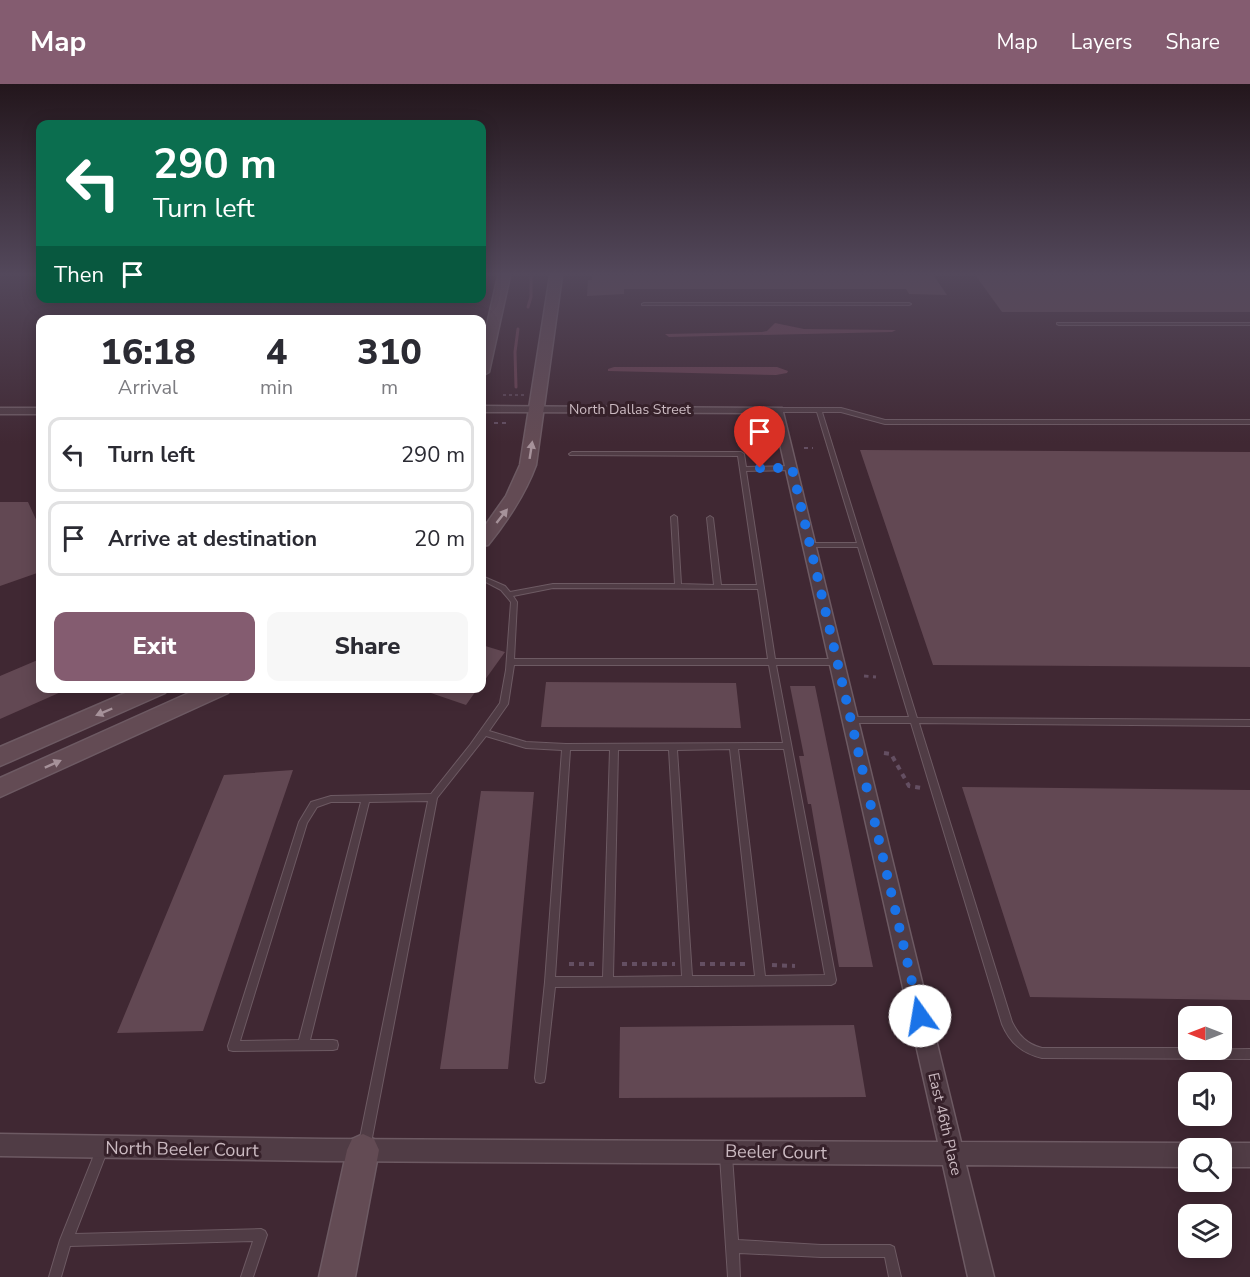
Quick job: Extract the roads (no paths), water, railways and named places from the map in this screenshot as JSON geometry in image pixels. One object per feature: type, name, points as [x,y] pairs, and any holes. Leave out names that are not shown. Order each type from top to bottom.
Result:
[{"type":"main road","points":[[486,355],[491,332]]},
{"type":"main road","points":[[486,536],[506,512],[522,482],[531,456],[548,332]]},
{"type":"main road","points":[[0,757],[147,693]]},
{"type":"main road","points":[[0,788],[210,693]]},
{"type":"main road","points":[[337,1277],[363,1150]]},
{"type":"street","name":"North Dallas Street","points":[[486,410],[778,410]]},
{"type":"street","name":"East 46th Place","points":[[778,410],[981,1277]]},
{"type":"street","points":[[0,411],[36,411]]},
{"type":"street","name":"North Beeler Court","points":[[0,1145],[363,1150]]},
{"type":"street","name":"Beeler Court","points":[[363,1150],[1178,1155]]},
{"type":"street","points":[[1232,1155],[1250,1155]]},
{"type":"lane","points":[[778,410],[841,410],[885,422],[1250,422]]},
{"type":"lane","points":[[819,410],[1007,1024],[1017,1041],[1031,1050],[1042,1053],[1250,1054]]},
{"type":"lane","points":[[550,982],[831,980],[772,662],[741,454],[572,454]]},
{"type":"lane","points":[[744,468],[792,468]]},
{"type":"lane","points":[[674,517],[678,587]]},
{"type":"lane","points":[[710,518],[718,587]]},
{"type":"lane","points":[[810,545],[861,545]]},
{"type":"lane","points":[[363,1150],[433,797],[504,704],[510,662],[514,602],[504,588],[486,580]]},
{"type":"lane","points":[[510,594],[553,586],[761,587]]},
{"type":"lane","points":[[510,662],[837,662]]},
{"type":"lane","points":[[851,720],[1250,723]]},
{"type":"lane","points":[[484,732],[526,745],[566,747],[788,746]]},
{"type":"lane","points":[[540,1078],[550,982],[566,747]]},
{"type":"lane","points":[[608,981],[614,747]]},
{"type":"lane","points":[[674,747],[687,981]]},
{"type":"lane","points":[[734,748],[762,981]]},
{"type":"lane","points":[[333,1045],[233,1046],[303,822],[314,804],[331,799],[433,797]]},
{"type":"lane","points":[[303,1046],[366,798]]},
{"type":"lane","points":[[56,1277],[66,1240],[102,1148]]},
{"type":"lane","points":[[726,1152],[734,1277]]},
{"type":"lane","points":[[66,1240],[261,1235],[247,1277]]},
{"type":"lane","points":[[732,1246],[821,1251],[890,1251],[895,1277]]},
{"type":"waterway","points":[[516,387],[515,352],[518,332]]}]
